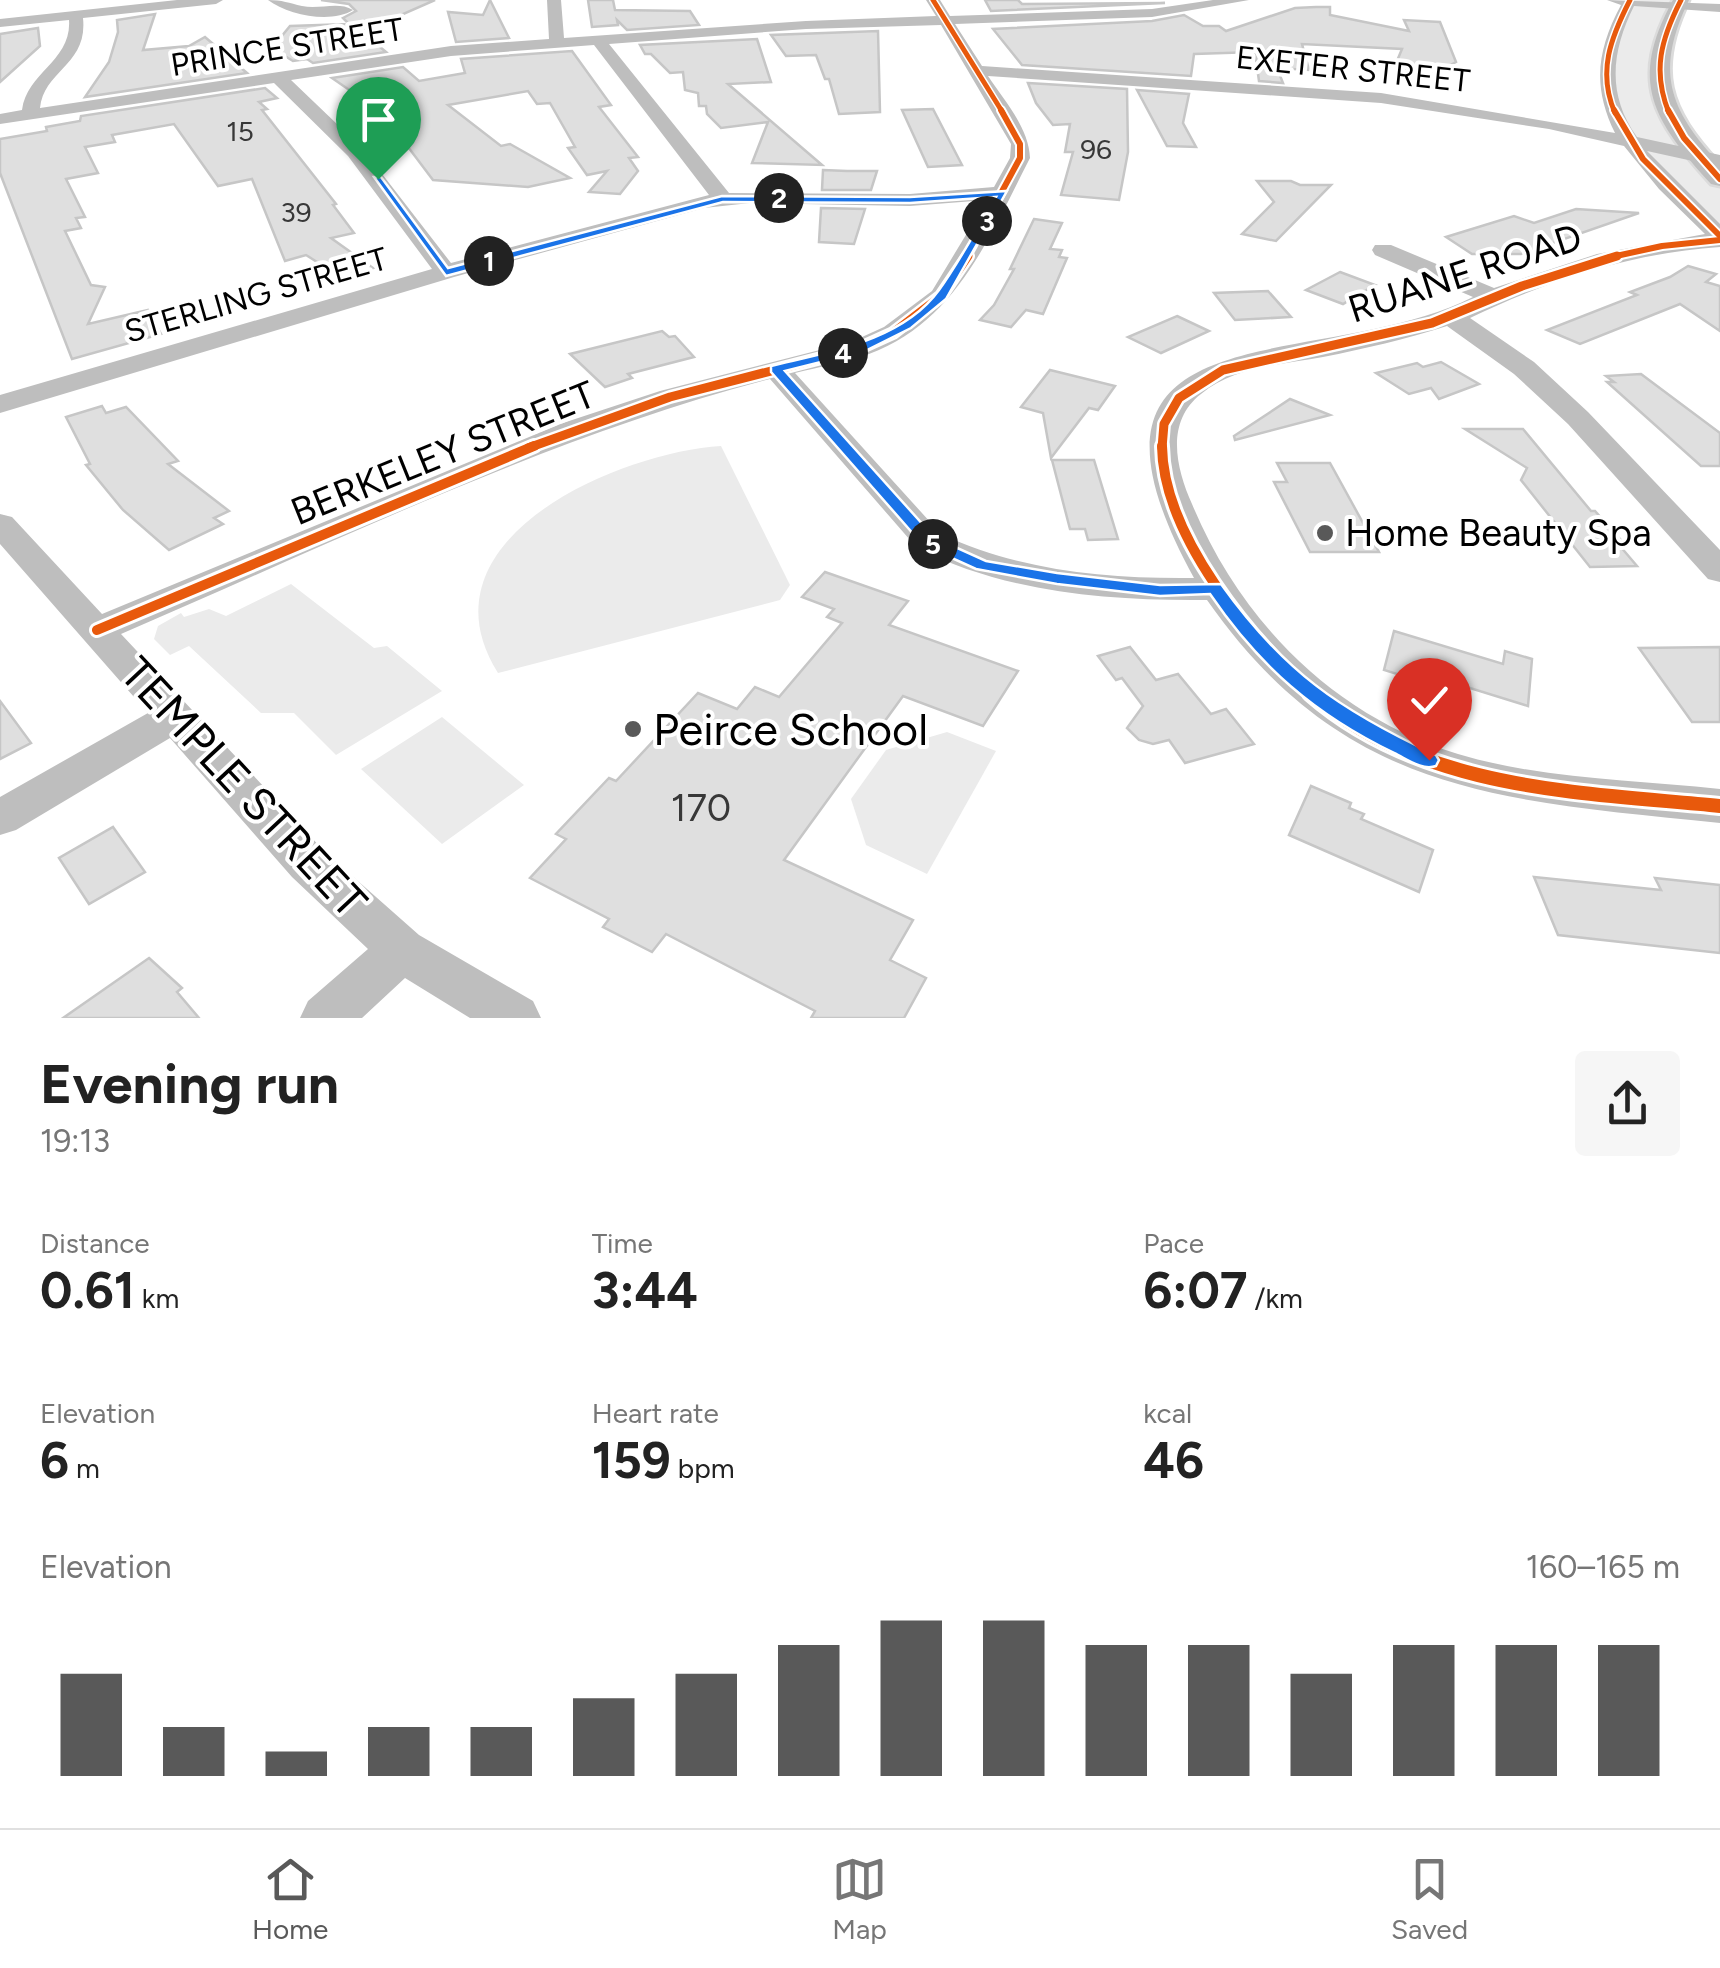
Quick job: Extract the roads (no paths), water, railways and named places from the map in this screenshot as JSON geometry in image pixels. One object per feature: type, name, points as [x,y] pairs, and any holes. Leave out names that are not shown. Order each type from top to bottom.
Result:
[{"type":"main road","points":[[1680,2],[1656,60],[1656,84],[1671,117],[1720,180]]},
{"type":"street","points":[[0,23],[216,0]]},
{"type":"street","points":[[276,0],[302,12],[346,10]]},
{"type":"street","points":[[554,0],[557,43]]},
{"type":"street","name":"PRINCE STREET","points":[[0,119],[451,51],[939,10],[1152,13],[1242,0]]},
{"type":"street","points":[[1614,0],[1720,8]]},
{"type":"street","points":[[1630,0],[1608,41],[1604,90],[1629,141],[1720,238]]},
{"type":"street","name":"BERKELEY STREET","points":[[97,630],[556,436],[670,397],[860,348],[906,326],[941,296],[1020,158],[1020,144],[939,10]]},
{"type":"street","points":[[30,114],[31,98],[74,50],[76,15]]},
{"type":"street","points":[[598,40],[722,199]]},
{"type":"street","name":"EXETER STREET","points":[[975,70],[1381,98],[1496,114],[1720,161]]},
{"type":"street","points":[[276,75],[355,152],[446,272]]},
{"type":"street","name":"STERLING STREET","points":[[0,404],[446,272],[722,199],[910,200],[1003,193]]},
{"type":"street","name":"RUANE ROAD","points":[[1720,238],[1642,247],[1494,297],[1451,318],[1227,369],[1194,386],[1173,405],[1161,428],[1164,473],[1186,532],[1215,588],[1250,636],[1294,682],[1339,714],[1402,750],[1456,769],[1550,787],[1720,806]]},
{"type":"street","points":[[1383,250],[1494,297]]},
{"type":"street","points":[[1451,318],[1524,368],[1564,405],[1720,570]]},
{"type":"street","points":[[776,369],[929,542],[955,556],[982,565],[1102,586],[1160,591],[1215,588]]},
{"type":"street","name":"TEMPLE STREET","points":[[9,549],[97,630],[172,718],[308,864],[402,950],[514,1018]]},
{"type":"street","points":[[0,818],[172,718]]},
{"type":"street","points":[[326,1018],[402,950]]},
{"type":"place","name":"Home Beauty Spa","points":[[1325,533]]},
{"type":"place","name":"Peirce School","points":[[633,729]]}]
